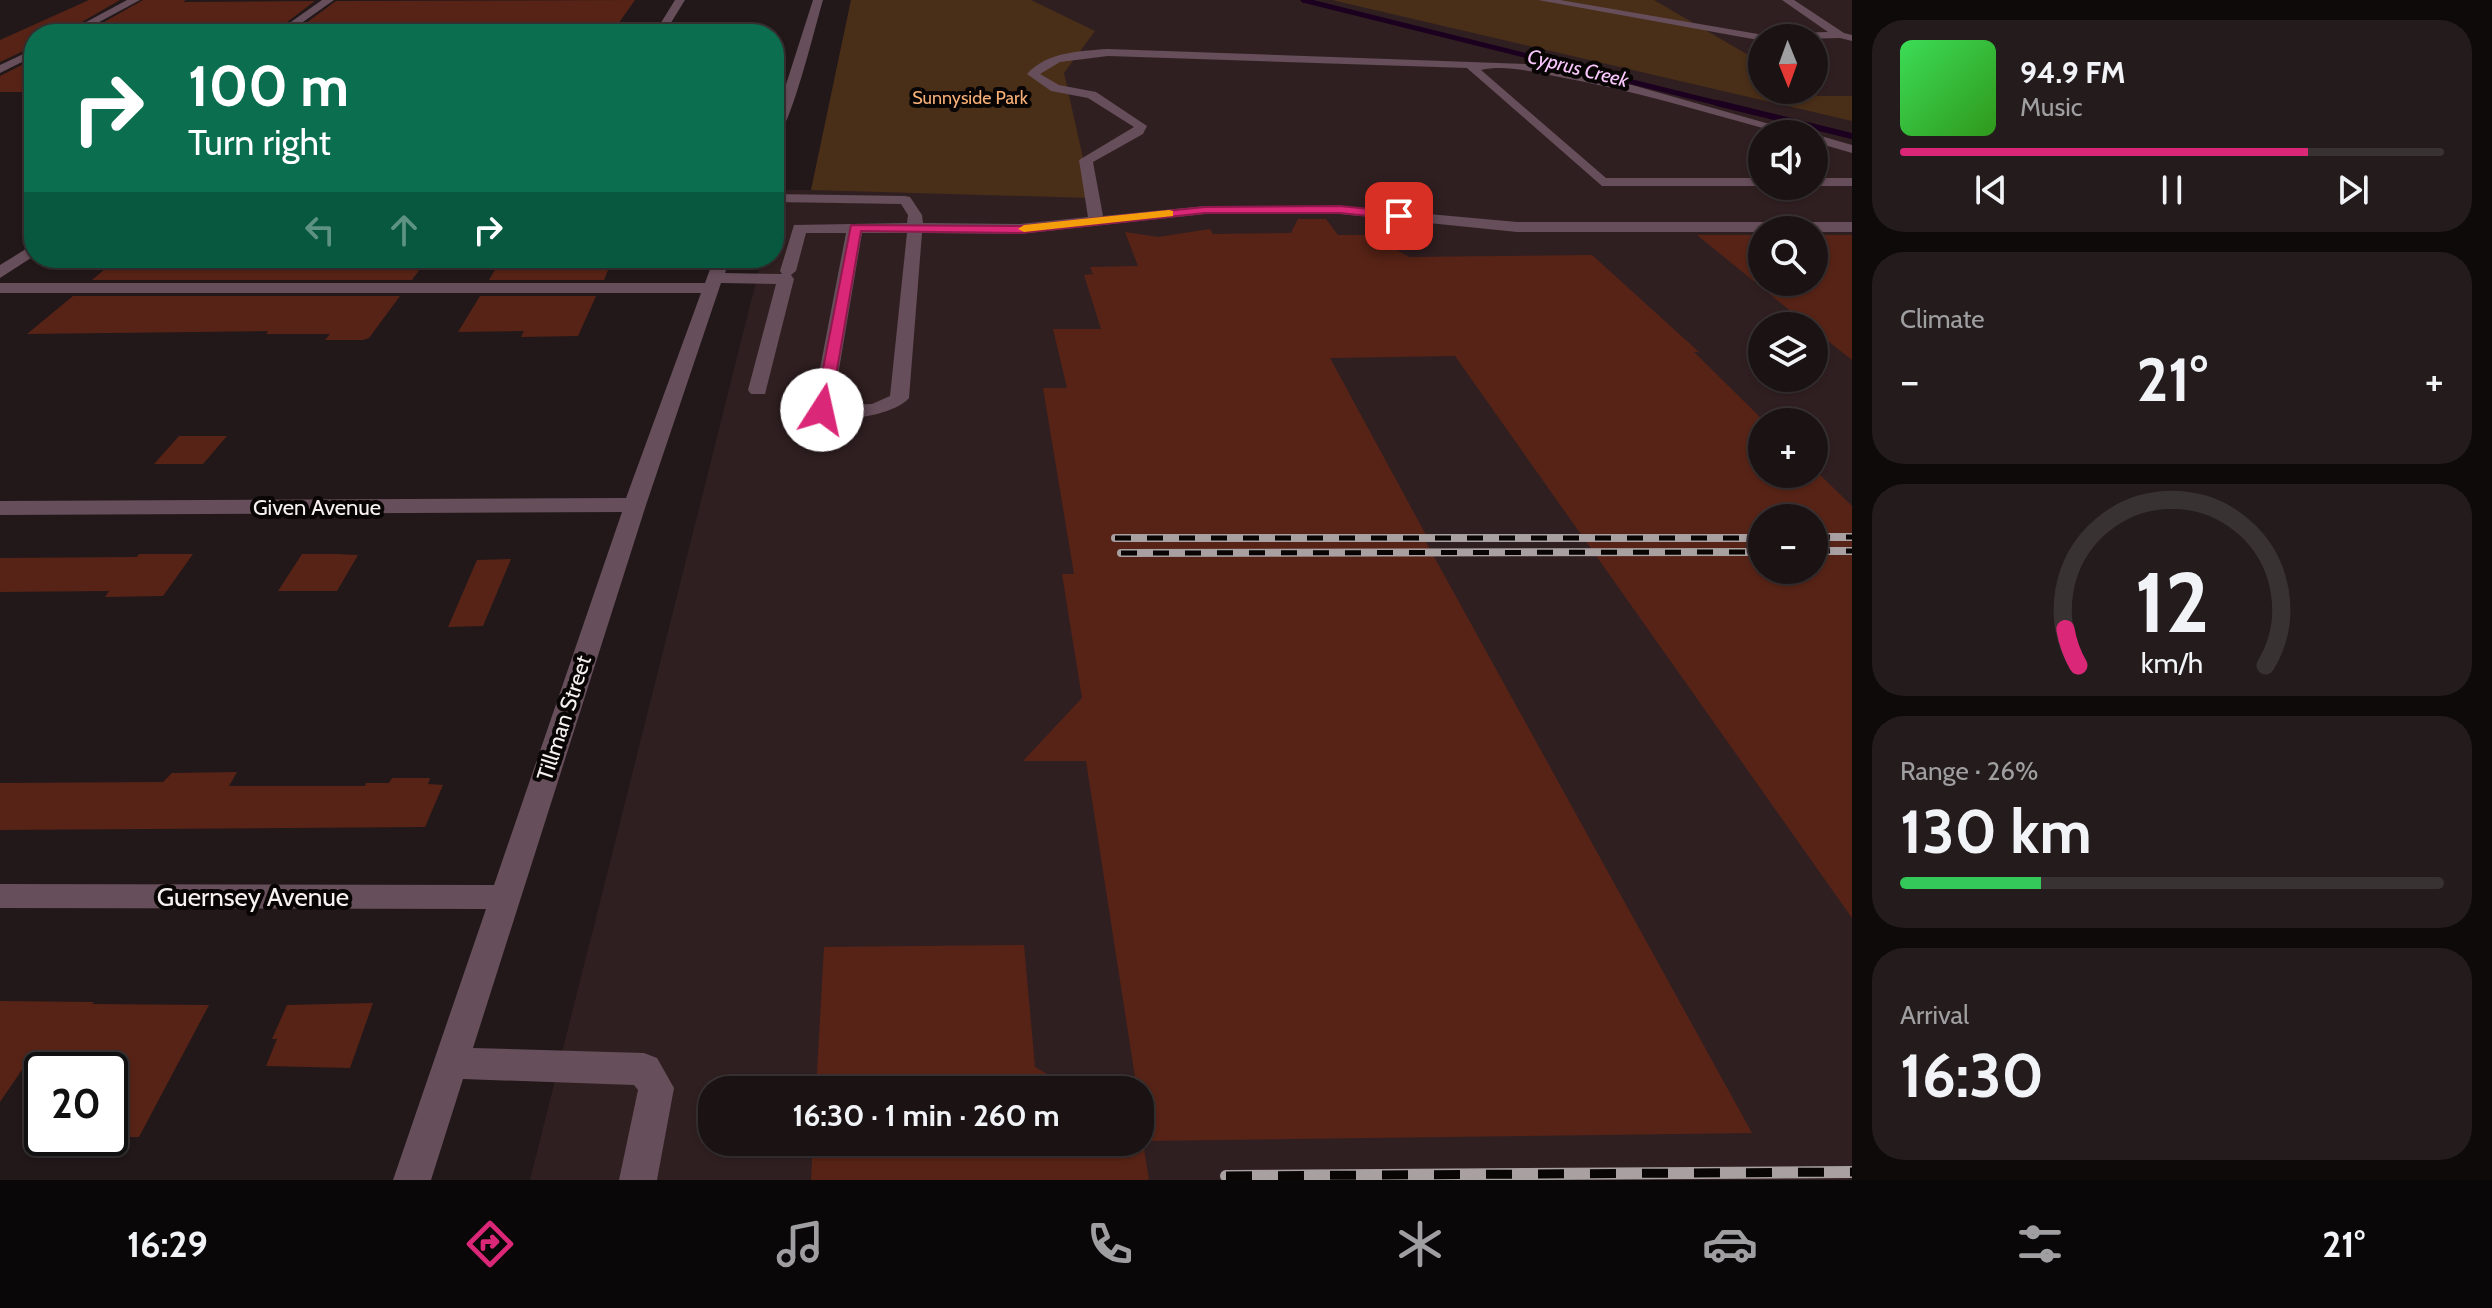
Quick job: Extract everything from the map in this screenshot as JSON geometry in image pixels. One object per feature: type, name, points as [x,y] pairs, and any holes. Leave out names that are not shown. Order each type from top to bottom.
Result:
[{"type":"street","points":[[88,24],[135,0]]},
{"type":"street","points":[[294,24],[329,0]]},
{"type":"street","points":[[665,24],[680,0]]},
{"type":"street","points":[[784,105],[818,0]]},
{"type":"street","points":[[1543,0],[1758,37],[1840,35],[1852,38]]},
{"type":"street","points":[[1787,0],[1840,35]]},
{"type":"street","points":[[1096,220],[1086,160],[1138,131],[1141,126],[1092,95],[1055,88],[1033,74],[1038,67],[1052,60],[1110,53],[1155,53],[1549,70],[1748,121]]},
{"type":"street","points":[[0,70],[24,57]]},
{"type":"street","points":[[1477,65],[1472,69],[1602,182],[1748,182]]},
{"type":"street","points":[[1828,142],[1852,149]]},
{"type":"street","points":[[1828,182],[1852,182]]},
{"type":"street","points":[[784,198],[905,200],[915,215],[899,398],[889,406],[869,411],[822,410],[855,228]]},
{"type":"street","points":[[788,271],[799,228],[915,231],[1020,229],[1205,210],[1340,210],[1517,227],[1852,227]]},
{"type":"street","points":[[0,273],[24,256]]},
{"type":"street","points":[[0,288],[715,275],[786,279],[758,390]]},
{"type":"street","name":"Tillman Street","points":[[412,1180],[635,505],[715,275]]},
{"type":"street","name":"Given Avenue","points":[[0,508],[635,505]]},
{"type":"street","name":"Guernsey Avenue","points":[[0,896],[505,897]]},
{"type":"street","points":[[450,1063],[644,1069],[656,1088],[638,1180]]},
{"type":"shaded area","points":[[851,0],[1852,0],[1852,1180],[530,1180],[759,268],[784,268],[784,190],[811,190]]},
{"type":"green space","name":"Sunnyside Park","points":[[851,0],[1031,0],[1095,31],[1064,73],[1092,198],[811,190]]},
{"type":"green space","points":[[1332,0],[1654,0],[1748,55],[1748,97]]},
{"type":"green space","points":[[1828,96],[1852,96],[1852,121],[1779,104],[1828,104]]},
{"type":"building","points":[[89,0],[120,0],[78,24],[36,24]]},
{"type":"building","points":[[143,0],[315,1],[284,24],[101,24]]},
{"type":"building","points":[[635,0],[618,24],[305,24],[336,1]]},
{"type":"building","points":[[24,29],[24,51],[0,62],[0,40]]},
{"type":"building","points":[[24,64],[24,92],[0,92],[0,76]]},
{"type":"building","points":[[1298,219],[1326,219],[1338,235],[1371,235],[1409,257],[1592,255],[1699,352],[1694,352],[1751,408],[1748,408],[1748,488],[1828,488],[1828,483],[1852,506],[1852,918],[1455,356],[1330,358],[1426,535],[1422,535],[1752,1133],[1154,1141],[1154,1076],[1135,1076],[1086,761],[1023,761],[1082,698],[1062,574],[1074,574],[1043,388],[1067,388],[1053,329],[1101,329],[1084,275],[1093,274],[1090,267],[1138,266],[1125,232],[1158,237],[1210,229],[1213,234],[1291,233]]},
{"type":"building","points":[[1697,235],[1748,235],[1748,276]]},
{"type":"building","points":[[1828,235],[1852,235],[1852,360],[1828,341],[1828,312],[1792,312],[1772,296],[1828,296]]},
{"type":"building","points":[[106,268],[421,268],[412,280],[92,280]]},
{"type":"building","points":[[496,268],[609,268],[604,280],[489,280]]},
{"type":"building","points":[[73,296],[400,296],[369,338],[363,340],[325,340],[330,334],[266,334],[268,331],[27,334]]},
{"type":"building","points":[[480,296],[596,296],[578,336],[521,337],[524,331],[458,332]]},
{"type":"building","points":[[179,436],[227,436],[203,464],[154,464]]},
{"type":"building","points":[[139,554],[193,554],[163,596],[105,597],[109,591],[0,592],[0,558],[137,557]]},
{"type":"building","points":[[302,554],[358,555],[337,591],[278,591]]},
{"type":"building","points":[[511,559],[483,626],[448,627],[477,560]]},
{"type":"building","points":[[237,772],[229,786],[365,786],[366,783],[389,783],[392,778],[430,778],[428,784],[443,785],[425,827],[0,830],[0,783],[163,782],[172,773]]},
{"type":"building","points":[[1024,945],[1035,1067],[1050,1076],[817,1076],[824,947]]},
{"type":"building","points":[[0,1001],[209,1005],[139,1137],[128,1137],[128,1052],[24,1052],[24,1067],[0,1102]]},
{"type":"building","points":[[373,1003],[350,1068],[266,1066],[277,1039],[272,1039],[287,1005]]},
{"type":"building","points":[[812,1156],[1145,1156],[1149,1180],[811,1180]]},
{"type":"waterway","name":"Cyprus Creek","points":[[1303,0],[1725,105]]},
{"type":"waterway","name":"Cyprus Creek","points":[[1717,103],[1852,136]]},
{"type":"railway","points":[[1828,537],[1852,537]]},
{"type":"railway","points":[[1115,538],[1748,538]]},
{"type":"railway","points":[[1828,551],[1852,551]]},
{"type":"railway","points":[[1121,553],[1748,552]]},
{"type":"railway","points":[[1226,1176],[1852,1172]]},
{"type":"slow traffic","points":[[1024,229],[1169,213]]},
{"type":"route","points":[[822,410],[855,228],[1020,229],[1205,210],[1340,210],[1399,216]]}]
